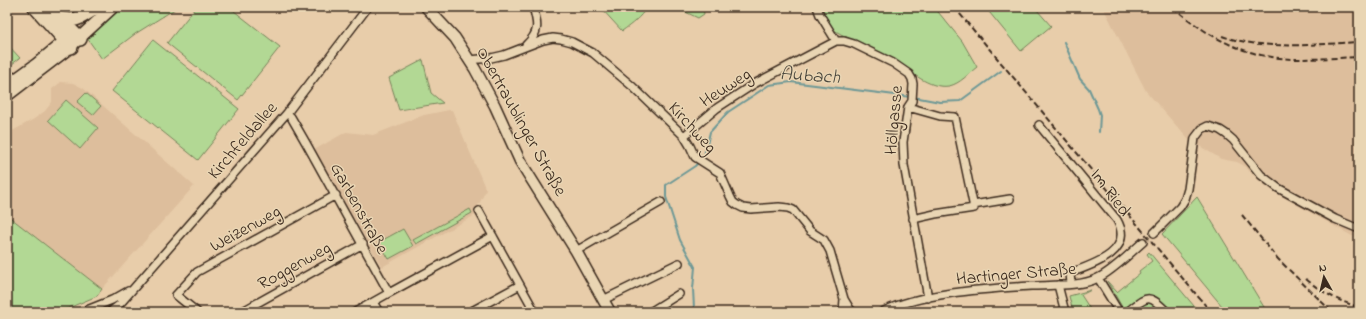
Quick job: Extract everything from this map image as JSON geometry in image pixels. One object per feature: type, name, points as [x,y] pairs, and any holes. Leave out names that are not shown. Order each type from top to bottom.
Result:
[{"type":"highway","points":[[35,7],[72,39]]},
{"type":"highway","points":[[48,7],[59,18],[72,39]]},
{"type":"highway","points":[[59,18],[66,20],[78,19],[98,7]]},
{"type":"main road","points":[[72,39],[98,7]]},
{"type":"main road","points":[[72,39],[113,7]]},
{"type":"street","name":"Kirchfeldallee","points":[[110,312],[119,305],[287,113],[368,7]]},
{"type":"street","name":"Obertraublinger Straße","points":[[426,7],[455,38],[470,60],[489,95],[520,161],[576,252],[610,312]]},
{"type":"street","points":[[523,48],[532,39],[536,31],[537,21],[533,7]]},
{"type":"street","points":[[817,7],[820,15],[836,41]]},
{"type":"street","name":"Kirchweg","points":[[470,60],[504,55],[543,40],[553,38],[561,39],[593,53],[632,86],[684,136],[695,157],[720,173],[733,202],[743,208],[751,209],[779,207],[793,210],[810,231],[824,240],[830,251],[844,299],[853,312]]},
{"type":"street","points":[[7,85],[72,39]]},
{"type":"street","points":[[7,96],[72,39]]},
{"type":"street","name":"Höllgasse","points":[[836,41],[844,41],[854,44],[893,63],[909,74],[913,84],[903,150],[905,175],[928,298]]},
{"type":"street","name":"Heuweg","points":[[684,136],[717,108],[754,84],[836,41]]},
{"type":"street","points":[[910,104],[940,116],[955,117],[974,208],[913,219]]},
{"type":"street","name":"Garbenstraße","points":[[287,113],[306,142],[389,293]]},
{"type":"street","name":"Im Ried","points":[[1039,125],[1116,220],[1121,230],[1120,242],[1113,252],[1100,261],[1070,273],[1071,284]]},
{"type":"street","points":[[1154,233],[1180,207],[1185,198],[1189,185],[1195,138],[1202,129],[1208,126],[1220,130],[1233,140],[1252,165],[1268,181],[1292,196],[1335,219],[1359,229]]},
{"type":"street","name":"Weizenweg","points":[[198,312],[176,295],[197,272],[336,195]]},
{"type":"street","points":[[973,205],[1010,199]]},
{"type":"street","points":[[576,252],[661,202]]},
{"type":"street","points":[[479,211],[535,312]]},
{"type":"street","points":[[355,312],[493,236]]},
{"type":"street","name":"Hartinger Straße","points":[[882,312],[903,304],[928,298],[991,289],[1071,284],[1098,278],[1143,242]]},
{"type":"street","name":"Roggenweg","points":[[241,312],[363,244]]},
{"type":"street","points":[[603,300],[679,263]]},
{"type":"street","points":[[1098,278],[1119,312]]},
{"type":"street","points":[[470,312],[520,285]]},
{"type":"street","points":[[1058,285],[1065,312]]},
{"type":"street","name":"Kirchfeldallee","points":[[82,312],[112,300],[133,288]]},
{"type":"street","points":[[650,312],[679,294]]},
{"type":"street","points":[[1127,312],[1143,300],[1150,298],[1156,301],[1167,312]]},
{"type":"street","name":"Kirchweg","points":[[843,312],[844,299]]},
{"type":"street","points":[[373,302],[379,312]]},
{"type":"shaded area","points":[[1103,7],[1359,7],[1359,237],[1352,236],[1278,194],[1264,185],[1243,165],[1237,162],[1221,159],[1188,139],[1146,91]]},
{"type":"shaded area","points":[[61,82],[73,83],[83,88],[194,186],[102,289],[7,215],[7,134],[45,111],[52,102],[52,89]]},
{"type":"shaded area","points":[[452,110],[486,190],[477,208],[479,213],[382,267],[314,150],[346,132],[373,135],[424,115]]},
{"type":"green space","points":[[121,7],[178,7],[135,34],[102,59],[87,38]]},
{"type":"green space","points":[[196,7],[229,7],[280,47],[238,100],[167,43]]},
{"type":"green space","points":[[600,7],[647,7],[636,20],[622,31]]},
{"type":"green space","points":[[675,7],[703,7],[704,14],[698,18]]},
{"type":"green space","points":[[820,7],[934,7],[962,41],[977,67],[961,81],[953,85],[934,85],[887,57],[834,30]]},
{"type":"green space","points":[[985,7],[1039,7],[1037,10],[1051,26],[1021,51]]},
{"type":"green space","points":[[153,40],[239,109],[198,160],[112,91]]},
{"type":"green space","points":[[7,44],[20,58],[7,68]]},
{"type":"green space","points":[[423,60],[431,93],[443,103],[399,110],[389,78]]},
{"type":"green space","points":[[86,93],[101,106],[93,115],[77,102]]},
{"type":"green space","points":[[66,100],[98,128],[80,149],[48,120]]},
{"type":"green space","points":[[1197,197],[1267,312],[1227,312],[1162,234]]},
{"type":"green space","points":[[470,209],[472,213],[416,244],[413,240]]},
{"type":"green space","points":[[7,215],[102,289],[97,296],[59,312],[7,312]]},
{"type":"green space","points":[[403,229],[413,246],[389,259],[379,242]]},
{"type":"green space","points":[[1149,252],[1199,312],[1125,312],[1107,281],[1117,292],[1152,261],[1147,254]]},
{"type":"green space","points":[[1091,290],[1081,295],[1092,312],[1073,312],[1069,296]]},
{"type":"waterway","points":[[1064,42],[1080,79],[1089,89],[1098,109],[1100,115],[1099,132]]},
{"type":"waterway","name":"Aubach","points":[[697,312],[694,308],[693,289],[695,267],[680,240],[666,197],[666,185],[695,166],[704,156],[710,132],[728,112],[769,85],[791,82],[940,102],[960,101],[1001,71]]},
{"type":"tunnel","points":[[1143,242],[1154,233]]},
{"type":"railway","points":[[954,7],[1211,312]]},
{"type":"railway","points":[[1173,7],[1200,28],[1214,36],[1229,44],[1260,55],[1294,59],[1359,57]]},
{"type":"railway","points":[[1222,36],[1238,41],[1273,45],[1308,45],[1359,42]]},
{"type":"railway","points":[[1242,215],[1278,259],[1332,312]]},
{"type":"railway","points":[[1306,279],[1331,296],[1359,307]]}]
